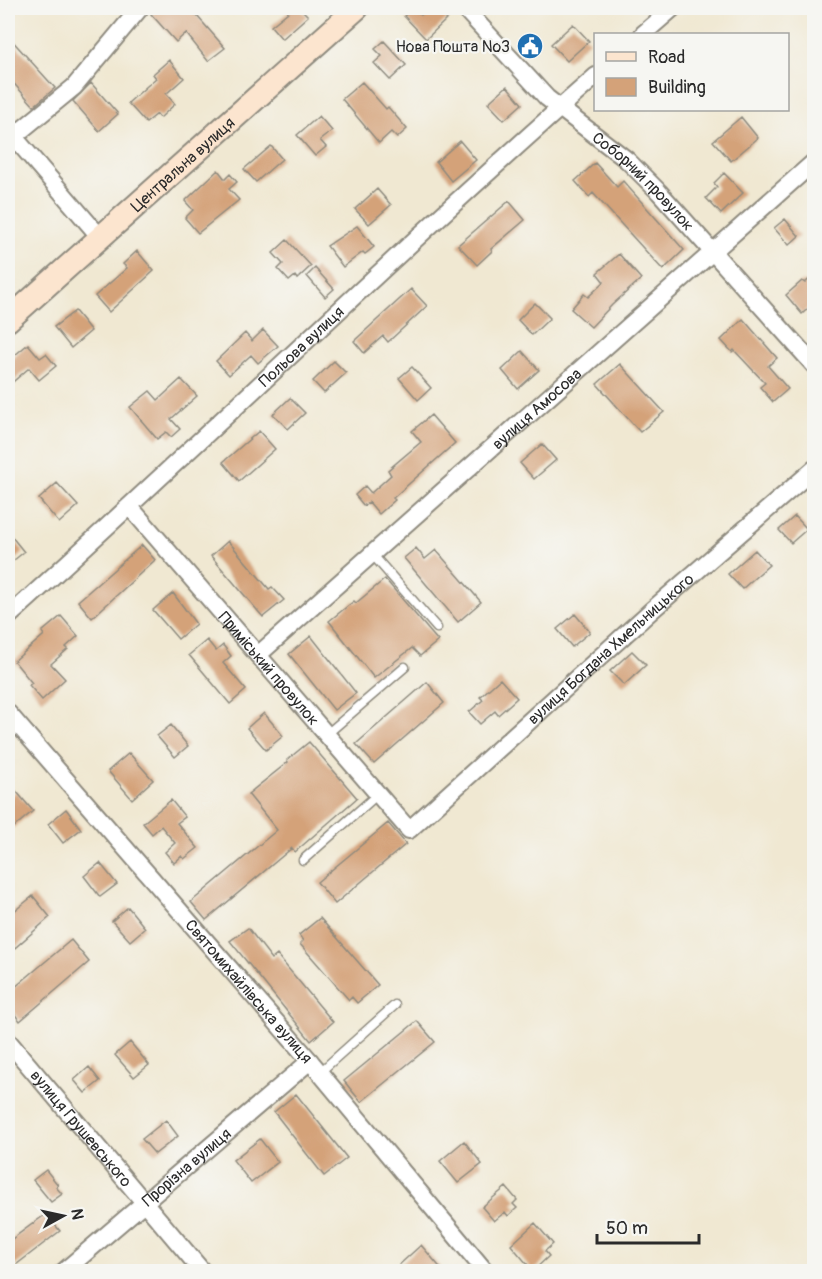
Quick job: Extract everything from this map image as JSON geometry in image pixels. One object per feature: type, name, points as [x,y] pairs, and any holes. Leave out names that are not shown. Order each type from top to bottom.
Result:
[{"type":"main road","name":"Центральна вулиця","points":[[8,320],[357,8]]},
{"type":"street","points":[[100,237],[10,134],[74,87],[140,8]]},
{"type":"street","name":"Соборний провулок","points":[[464,8],[547,98],[627,160],[714,251],[814,364]]},
{"type":"street","points":[[644,33],[673,8]]},
{"type":"street","name":"Польова вулиця","points":[[8,617],[594,78]]},
{"type":"street","name":"вулиця Амосова","points":[[258,655],[814,162]]},
{"type":"street","name":"вулиця Богдана Хмельницького","points":[[409,830],[652,610],[814,470]]},
{"type":"street","name":"Приміський провулок","points":[[130,507],[409,830]]},
{"type":"street","name":"Святомихайлівська вулиця","points":[[8,712],[314,1067],[486,1272]]},
{"type":"street","name":"вулиця Грушевського","points":[[8,1041],[203,1272]]},
{"type":"street","name":"Прорізна вулиця","points":[[63,1272],[144,1202],[314,1067]]},
{"type":"lane","points":[[372,554],[438,628]]},
{"type":"lane","points":[[327,734],[405,667]]},
{"type":"lane","points":[[303,860],[378,794]]},
{"type":"lane","points":[[314,1067],[395,1005]]},
{"type":"building","points":[[159,8],[190,8],[225,48],[208,61],[186,33],[176,42],[151,14]]},
{"type":"building","points":[[293,8],[300,8],[308,16],[282,39],[271,26]]},
{"type":"building","points":[[413,8],[421,15],[429,8],[438,8],[448,18],[426,39],[404,16]]},
{"type":"building","points":[[573,24],[589,41],[567,61],[551,44]]},
{"type":"building","points":[[8,36],[55,88],[34,106],[8,77]]},
{"type":"building","points":[[384,41],[406,65],[390,80],[374,63],[382,56],[375,49]]},
{"type":"building","points":[[169,60],[184,78],[166,94],[175,104],[160,118],[157,114],[146,123],[128,103],[156,78],[153,74]]},
{"type":"building","points":[[362,82],[407,129],[397,138],[391,132],[379,143],[342,99]]},
{"type":"building","points":[[91,83],[118,114],[99,131],[73,101]]},
{"type":"building","points":[[507,86],[522,104],[504,120],[488,103]]},
{"type":"building","points":[[319,116],[332,131],[320,140],[326,147],[315,156],[297,135]]},
{"type":"building","points":[[741,117],[758,138],[731,161],[713,141]]},
{"type":"building","points":[[460,141],[476,160],[451,181],[436,162]]},
{"type":"building","points":[[271,146],[282,159],[256,182],[244,169]]},
{"type":"building","points":[[595,163],[617,187],[623,181],[684,250],[663,270],[593,193],[589,197],[575,181]]},
{"type":"building","points":[[218,170],[225,179],[230,174],[237,182],[229,189],[239,200],[198,233],[185,218],[193,210],[185,201]]},
{"type":"building","points":[[724,173],[743,193],[721,214],[706,198],[717,187],[714,183]]},
{"type":"building","points":[[377,189],[391,205],[369,224],[355,209]]},
{"type":"building","points":[[509,201],[525,220],[491,249],[492,251],[477,265],[458,245]]},
{"type":"building","points":[[785,219],[799,236],[789,245],[774,228]]},
{"type":"building","points":[[357,226],[374,247],[343,267],[327,246]]},
{"type":"building","points":[[287,240],[311,266],[297,279],[295,276],[289,281],[278,269],[283,264],[273,253]]},
{"type":"building","points":[[137,251],[154,271],[109,312],[95,296],[127,268],[123,264]]},
{"type":"building","points":[[619,254],[641,279],[591,327],[571,309],[584,294],[588,297],[604,282],[597,273]]},
{"type":"building","points":[[315,268],[334,289],[325,297],[307,276]]},
{"type":"building","points":[[814,275],[814,303],[802,314],[786,295],[802,281],[805,283]]},
{"type":"building","points":[[411,289],[427,306],[388,342],[383,336],[364,353],[354,341]]},
{"type":"building","points":[[535,303],[550,318],[532,335],[518,320]]},
{"type":"building","points":[[75,311],[91,331],[71,348],[54,327]]},
{"type":"building","points":[[743,319],[777,358],[768,366],[788,389],[773,402],[760,387],[765,383],[734,350],[732,352],[721,340]]},
{"type":"building","points":[[263,330],[278,346],[258,363],[251,355],[229,375],[216,361],[245,333],[252,341]]},
{"type":"building","points":[[28,344],[40,358],[46,354],[56,366],[39,380],[29,368],[8,386],[8,361]]},
{"type":"building","points":[[522,351],[539,370],[518,389],[502,370]]},
{"type":"building","points":[[334,361],[346,373],[324,393],[313,381]]},
{"type":"building","points":[[620,364],[664,412],[640,432],[597,384]]},
{"type":"building","points":[[412,367],[431,388],[418,400],[399,378]]},
{"type":"building","points":[[181,379],[197,396],[171,419],[180,429],[171,437],[166,432],[157,439],[130,407],[150,391],[158,400]]},
{"type":"building","points":[[290,398],[305,413],[288,429],[273,414]]},
{"type":"building","points":[[431,415],[455,443],[393,498],[395,500],[379,514],[369,502],[364,506],[355,495],[365,486],[371,493],[391,475],[388,470],[421,442],[412,431]]},
{"type":"building","points":[[259,431],[275,449],[239,481],[223,462]]},
{"type":"building","points":[[542,444],[556,460],[534,479],[520,463]]},
{"type":"building","points":[[57,483],[78,506],[59,523],[39,499]]},
{"type":"building","points":[[795,516],[807,529],[791,543],[779,530]]},
{"type":"building","points":[[8,532],[24,552],[8,565]]},
{"type":"building","points":[[228,541],[269,589],[272,587],[284,600],[263,617],[211,556]]},
{"type":"building","points":[[142,545],[155,560],[92,618],[78,601]]},
{"type":"building","points":[[416,548],[425,559],[436,550],[481,602],[458,622],[404,558]]},
{"type":"building","points":[[755,550],[769,565],[742,589],[728,574]]},
{"type":"building","points":[[385,579],[438,641],[420,656],[412,648],[374,678],[329,621],[354,601],[356,603]]},
{"type":"building","points":[[173,593],[196,624],[178,639],[153,610]]},
{"type":"building","points":[[575,614],[590,632],[572,647],[557,629]]},
{"type":"building","points":[[61,616],[78,636],[66,647],[68,649],[51,664],[65,679],[42,700],[29,685],[32,683],[14,661],[44,635],[42,632]]},
{"type":"building","points":[[311,636],[356,693],[334,710],[289,654]]},
{"type":"building","points":[[207,640],[216,651],[223,645],[231,656],[223,663],[246,690],[230,704],[189,655]]},
{"type":"building","points":[[632,651],[646,665],[624,685],[610,671]]},
{"type":"building","points":[[500,679],[517,698],[498,715],[495,711],[480,724],[469,712],[483,700],[480,697]]},
{"type":"building","points":[[427,682],[444,703],[374,764],[356,744]]},
{"type":"building","points":[[264,713],[283,736],[266,750],[247,728]]},
{"type":"building","points":[[171,725],[188,746],[175,757],[157,736]]},
{"type":"building","points":[[309,742],[357,798],[295,852],[292,848],[206,920],[191,902],[277,830],[248,794]]},
{"type":"building","points":[[129,753],[153,780],[132,799],[108,771]]},
{"type":"building","points":[[16,791],[33,811],[13,828],[8,821],[8,799]]},
{"type":"building","points":[[171,800],[185,817],[177,823],[198,848],[184,859],[182,856],[174,863],[165,852],[175,843],[161,826],[152,834],[143,823]]},
{"type":"building","points":[[66,809],[81,829],[63,843],[48,824]]},
{"type":"building","points":[[388,823],[406,844],[335,904],[317,882]]},
{"type":"building","points":[[100,863],[117,884],[100,897],[84,876]]},
{"type":"building","points":[[33,896],[50,917],[8,954],[8,916]]},
{"type":"building","points":[[128,907],[145,928],[130,941],[112,921]]},
{"type":"building","points":[[320,918],[378,985],[357,1003],[352,997],[349,1000],[300,944],[303,941],[299,935]]},
{"type":"building","points":[[248,928],[272,959],[277,955],[333,1022],[311,1041],[230,941]]},
{"type":"building","points":[[71,940],[89,962],[20,1021],[8,1006],[8,993]]},
{"type":"building","points":[[417,1021],[435,1042],[361,1102],[344,1081]]},
{"type":"building","points":[[130,1042],[149,1065],[134,1077],[115,1055]]},
{"type":"building","points":[[89,1067],[100,1081],[85,1093],[74,1080]]},
{"type":"building","points":[[296,1094],[347,1158],[324,1176],[274,1112]]},
{"type":"building","points":[[166,1120],[178,1136],[155,1154],[142,1139]]},
{"type":"building","points":[[260,1139],[278,1162],[251,1183],[233,1160]]},
{"type":"building","points":[[464,1141],[482,1164],[458,1183],[440,1161]]},
{"type":"building","points":[[46,1170],[62,1194],[51,1202],[33,1180]]},
{"type":"building","points":[[506,1187],[517,1200],[513,1204],[517,1208],[508,1216],[505,1212],[494,1221],[482,1207]]},
{"type":"building","points":[[46,1214],[60,1231],[8,1271],[8,1242]]},
{"type":"building","points":[[535,1223],[553,1244],[545,1251],[549,1256],[533,1271],[511,1245]]},
{"type":"building","points":[[421,1245],[444,1272],[405,1272],[399,1265]]},
{"type":"place","name":"Нова Пошта №3","points":[[530,46]]}]
